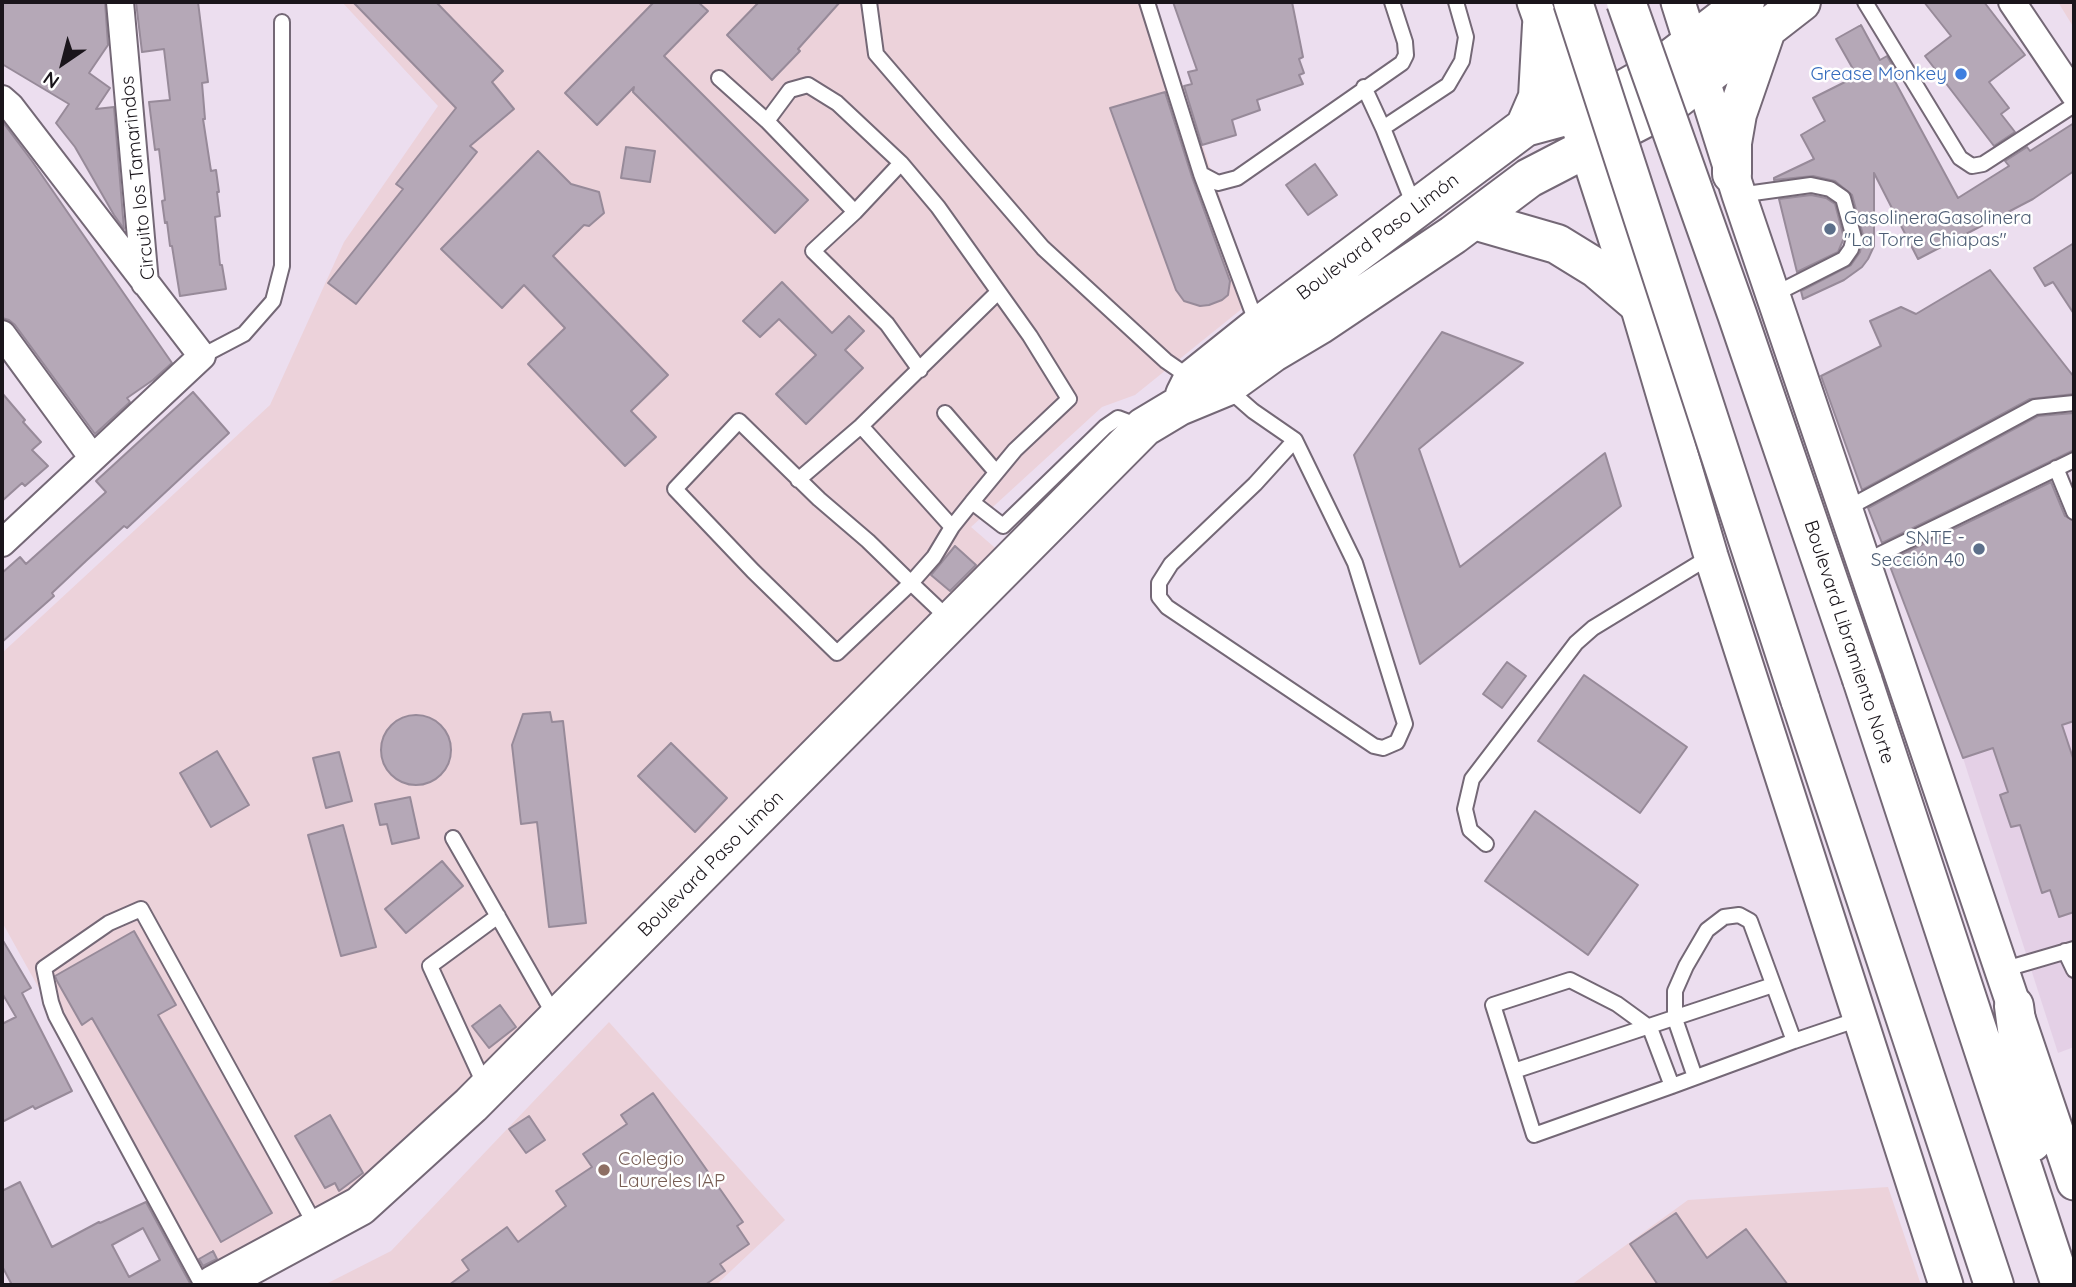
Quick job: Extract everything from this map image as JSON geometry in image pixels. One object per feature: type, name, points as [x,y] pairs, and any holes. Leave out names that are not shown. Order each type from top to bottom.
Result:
[{"type":"main road","points":[[1573,2],[1994,1285]]},
{"type":"main road","name":"Boulevard Libramiento Norte","points":[[1626,2],[1741,326],[1861,679],[2061,1285]]},
{"type":"main road","points":[[1593,126],[1651,74],[1743,9],[1801,2]]},
{"type":"main road","points":[[1593,126],[1666,107],[1702,80],[1743,9]]},
{"type":"main road","points":[[1736,185],[1732,144],[1737,114],[1743,9]]},
{"type":"main road","points":[[1525,127],[1538,97],[1538,13]]},
{"type":"main road","name":"Boulevard Paso Limón","points":[[1265,340],[1319,325],[1474,220],[1593,126]]},
{"type":"main road","name":"Boulevard Paso Limón","points":[[214,1285],[360,1206],[486,1089],[1144,427],[1199,391],[1265,340],[1415,208],[1525,127],[1593,126]]},
{"type":"main road","points":[[1474,220],[1557,244],[1596,268],[1636,302]]},
{"type":"main road","points":[[2014,1006],[2043,1231]]},
{"type":"street","name":"Circuito los Tamarindos","points":[[120,2],[145,283],[202,356]]},
{"type":"street","points":[[1678,2],[1736,185],[2074,1183]]},
{"type":"street","points":[[2012,2],[2074,94]]},
{"type":"street","points":[[1538,13],[1593,126],[1636,302],[1711,556],[1946,1285]]},
{"type":"street","points":[[2,99],[145,283]]},
{"type":"street","points":[[5,347],[92,457]]},
{"type":"street","points":[[2,543],[202,356]]},
{"type":"lane","points":[[869,2],[876,54],[1043,248],[1199,391],[1253,411],[1296,440],[1355,563],[1405,724],[1397,742],[1383,748],[1374,746],[1167,607],[1159,597],[1159,583],[1171,564],[1255,484],[1296,440]]},
{"type":"lane","points":[[1147,2],[1201,174],[1265,340]]},
{"type":"lane","points":[[1201,174],[1218,183],[1237,178],[1402,64],[1406,55],[1405,42],[1392,2]]},
{"type":"lane","points":[[1383,128],[1448,85],[1462,61],[1466,37],[1455,2]]},
{"type":"lane","points":[[1865,2],[1960,158],[1972,166],[1983,164],[2074,105]]},
{"type":"lane","points":[[202,356],[244,334],[274,301],[282,267],[282,22]]},
{"type":"lane","points":[[719,78],[767,121],[855,212]]},
{"type":"lane","points":[[767,121],[790,90],[808,85],[838,103],[901,163],[938,207],[1030,336],[1069,399],[996,472],[952,527],[934,557],[911,583],[837,653],[753,571],[675,489],[738,421],[798,480],[868,541],[911,583],[951,621]]},
{"type":"lane","points":[[1364,88],[1415,208]]},
{"type":"lane","points":[[901,163],[855,212],[813,251],[887,324],[920,370]]},
{"type":"lane","points":[[1736,185],[1811,185],[1830,189],[1843,198],[1854,238],[1844,259],[1773,295]]},
{"type":"lane","points":[[798,480],[861,426],[998,293]]},
{"type":"lane","points":[[1846,509],[2035,407],[2074,403]]},
{"type":"lane","points":[[945,413],[996,472]]},
{"type":"lane","points":[[972,502],[1003,526],[1105,427],[1118,418],[1144,427]]},
{"type":"lane","points":[[861,426],[952,527]]},
{"type":"lane","points":[[1864,562],[2074,460]]},
{"type":"lane","points":[[2056,468],[2074,512]]},
{"type":"lane","points":[[1486,844],[1470,830],[1465,809],[1472,779],[1576,643],[1593,628],[1711,556]]},
{"type":"lane","points":[[453,838],[556,1019]]},
{"type":"lane","points":[[202,1285],[62,1029],[51,1002],[44,968],[109,923],[141,909],[318,1229]]},
{"type":"lane","points":[[1695,1077],[1675,1019],[1675,991],[1707,930],[1724,917],[1739,915],[1750,921],[1794,1041]]},
{"type":"lane","points":[[486,1089],[430,965],[498,916]]},
{"type":"lane","points":[[2002,970],[2070,950],[2074,970]]},
{"type":"lane","points":[[1672,1086],[1650,1028],[1617,1004],[1570,980],[1493,1005],[1534,1135],[1672,1086],[1859,1018]]},
{"type":"lane","points":[[1514,1072],[1773,985]]},
{"type":"shaded area","points":[[342,2],[1155,2],[1254,299],[1135,395],[1102,407],[971,527],[1001,553],[352,1194],[198,1274],[2,922],[2,653],[270,405],[344,242],[438,106]]},
{"type":"shaded area","points":[[2058,2],[2074,2],[2074,28]]},
{"type":"shaded area","points":[[2074,721],[2074,1047],[2058,1053],[1963,758]]},
{"type":"shaded area","name":"Colegio Laureles IAP","points":[[609,1022],[785,1220],[716,1285],[324,1285],[391,1251]]},
{"type":"shaded area","points":[[1888,1187],[1921,1285],[1571,1285],[1688,1200]]},
{"type":"building","points":[[2,2],[105,2],[108,45],[89,73],[110,88],[96,109],[114,107],[124,229],[75,147],[56,123],[69,104],[2,64]]},
{"type":"building","points":[[136,2],[198,2],[208,82],[202,83],[203,119],[211,171],[216,170],[219,192],[220,216],[215,217],[220,265],[226,289],[180,296],[167,222],[165,223],[159,149],[155,150],[149,102],[170,100],[164,49],[142,52]]},
{"type":"building","points":[[353,2],[436,2],[503,71],[492,82],[514,109],[470,146],[477,152],[356,304],[328,283],[403,189],[396,184],[456,108]]},
{"type":"building","points":[[654,2],[698,2],[708,11],[664,56],[808,200],[775,233],[633,92],[634,87],[597,125],[565,93]]},
{"type":"building","points":[[759,2],[840,2],[772,80],[727,35]]},
{"type":"building","points":[[1173,2],[1292,2],[1303,57],[1299,59],[1304,73],[1299,75],[1303,84],[1257,100],[1260,110],[1232,120],[1236,135],[1202,145],[1184,86],[1192,84],[1188,72],[1197,70]]},
{"type":"building","name":"Grease Monkey","points":[[1924,2],[1984,2],[2025,55],[1989,82],[2009,108],[2001,114],[2015,132],[1994,146],[1925,56],[1951,36]]},
{"type":"building","points":[[1861,25],[1880,60],[1887,56],[1897,73],[1892,76],[1958,198],[2009,166],[2005,161],[2027,147],[2030,151],[2074,123],[2074,171],[2033,199],[1918,259],[1874,173],[1874,246],[1868,259],[1844,280],[1803,299],[1801,291],[1851,265],[1860,252],[1863,235],[1852,195],[1835,181],[1813,176],[1774,178],[1814,159],[1801,135],[1825,121],[1813,98],[1857,76],[1836,39]]},
{"type":"building","points":[[1165,92],[1192,177],[1230,281],[1228,295],[1209,305],[1200,306],[1184,301],[1176,290],[1110,108]]},
{"type":"building","points":[[2,121],[172,363],[127,398],[130,402],[95,434],[15,325],[2,318]]},
{"type":"building","points":[[626,147],[655,151],[650,182],[621,178]]},
{"type":"building","points":[[538,151],[571,184],[599,192],[604,213],[589,226],[584,225],[553,256],[668,375],[631,411],[656,437],[625,466],[528,364],[565,328],[524,285],[502,308],[441,249]]},
{"type":"building","points":[[1315,164],[1337,195],[1308,215],[1286,185]]},
{"type":"building","points":[[1811,195],[1826,198],[1835,204],[1844,238],[1838,252],[1797,272],[1779,199]]},
{"type":"building","points":[[2074,243],[2074,314],[2053,282],[2045,286],[2034,268]]},
{"type":"building","points":[[1990,270],[2074,377],[2074,394],[2030,399],[1862,490],[1821,376],[1881,346],[1870,321],[1901,307],[1916,314]]},
{"type":"building","points":[[782,282],[832,333],[849,316],[864,331],[845,350],[863,368],[806,424],[776,394],[816,355],[779,319],[760,337],[743,321]]},
{"type":"building","points":[[1442,332],[1523,363],[1419,449],[1460,567],[1605,453],[1621,506],[1420,664],[1354,455]]},
{"type":"building","points":[[193,392],[229,433],[127,528],[124,526],[87,560],[52,593],[54,596],[2,642],[2,573],[20,557],[26,564],[106,492],[96,481]]},
{"type":"building","points":[[2,393],[41,442],[32,450],[48,466],[25,486],[22,483],[2,501]]},
{"type":"building","points":[[2074,413],[2074,450],[1882,543],[1868,508],[2038,416]]},
{"type":"building","points":[[2051,482],[2065,516],[2074,521],[2074,721],[2062,725],[2074,761],[2074,912],[2059,917],[2050,890],[2042,893],[2020,825],[2011,827],[2000,795],[2008,792],[1993,748],[1963,758],[1888,561]]},
{"type":"building","points":[[955,546],[976,565],[950,591],[931,575]]},
{"type":"building","points":[[1507,662],[1526,676],[1502,708],[1483,694]]},
{"type":"building","points":[[1584,675],[1687,747],[1640,813],[1538,741]]},
{"type":"building","points":[[550,712],[552,722],[563,721],[586,923],[549,927],[537,822],[521,824],[512,745],[523,714]]},
{"type":"building","points":[[416,715],[435,721],[445,731],[451,750],[445,769],[435,779],[416,785],[397,779],[387,769],[381,750],[387,731],[397,721]]},
{"type":"building","points":[[671,743],[727,798],[695,832],[638,776]]},
{"type":"building","points":[[217,751],[249,805],[211,827],[180,773]]},
{"type":"building","points":[[339,752],[352,801],[326,808],[313,758]]},
{"type":"building","points":[[410,797],[419,838],[392,844],[387,824],[380,825],[375,804]]},
{"type":"building","points":[[1535,811],[1638,885],[1588,955],[1485,881]]},
{"type":"building","points":[[343,825],[376,947],[341,956],[308,835]]},
{"type":"building","points":[[442,861],[463,886],[406,933],[385,909]]},
{"type":"building","points":[[134,931],[176,1005],[158,1015],[272,1213],[221,1242],[92,1018],[82,1025],[55,976]]},
{"type":"building","points":[[2,939],[31,988],[22,993],[72,1091],[2,1122],[2,1024],[16,1017],[2,993]]},
{"type":"building","points":[[500,1005],[516,1027],[489,1048],[472,1026]]},
{"type":"building","points":[[653,1093],[743,1222],[737,1226],[749,1244],[720,1264],[725,1271],[705,1285],[449,1285],[469,1270],[462,1260],[507,1227],[518,1242],[566,1206],[556,1191],[592,1167],[583,1154],[627,1124],[621,1115]]},
{"type":"building","points":[[330,1115],[363,1173],[339,1191],[335,1183],[325,1188],[295,1136]]},
{"type":"building","points":[[529,1116],[545,1140],[526,1153],[509,1129]]},
{"type":"building","points":[[20,1182],[52,1247],[99,1222],[146,1202],[191,1285],[12,1285],[2,1266],[2,1191]],"holes":[[[143,1228],[160,1260],[129,1277],[112,1245]]]},
{"type":"building","points":[[1676,1213],[1707,1258],[1746,1229],[1788,1285],[1658,1285],[1630,1244]]},
{"type":"building","points":[[213,1251],[217,1259],[203,1266],[199,1259]]},
{"type":"place","name":"Grease Monkey","points":[[1961,74]]},
{"type":"place","name":"GasolineraGasolinera \"La Torre Chiapas\"","points":[[1830,229]]},
{"type":"place","name":"SNTE - Sección 40","points":[[1979,549]]},
{"type":"place","name":"Colegio Laureles IAP","points":[[604,1170]]}]
